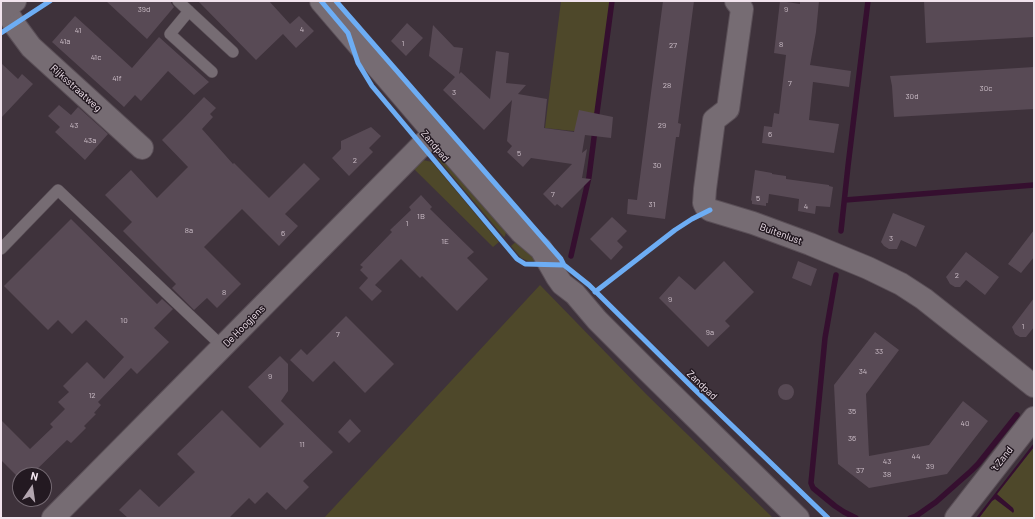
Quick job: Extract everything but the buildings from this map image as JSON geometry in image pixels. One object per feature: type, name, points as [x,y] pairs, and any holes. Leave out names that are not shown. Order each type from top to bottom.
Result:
[{"type":"street","name":"Zandpad","points":[[321,1],[521,232],[541,250],[562,284],[575,294],[597,320],[798,518]]},
{"type":"street","name":"Buitenlust","points":[[736,1],[742,9],[728,109],[714,120],[705,189],[704,203],[706,207],[710,210],[753,223],[810,244],[868,268],[901,284],[924,299],[1034,386]]},
{"type":"street","name":"Rijksstraatweg","points":[[7,6],[14,24],[31,47],[142,148]]},
{"type":"street","name":"De Hoogjens","points":[[53,518],[434,133]]},
{"type":"street","name":"'t Zand","points":[[956,518],[1034,418]]},
{"type":"lane","points":[[178,1],[233,52]]},
{"type":"lane","points":[[190,11],[170,34],[212,72]]},
{"type":"lane","points":[[1,249],[58,190],[223,347]]},
{"type":"shaded area","points":[[561,1],[611,1],[592,133],[545,128]]},
{"type":"shaded area","points":[[437,158],[443,159],[507,229],[504,237]]},
{"type":"shaded area","points":[[423,160],[432,162],[499,242],[493,247],[414,169],[415,166]]},
{"type":"shaded area","points":[[518,240],[542,262],[528,261],[521,258],[511,246]]},
{"type":"shaded area","points":[[540,285],[646,394],[773,518],[324,518]]},
{"type":"shaded area","points":[[1034,443],[1034,447],[997,494],[1013,508],[1013,513],[995,499],[979,518],[976,518]]},
{"type":"shaded area","points":[[1034,447],[1034,518],[979,518],[995,499],[1013,512],[1014,511],[1013,508],[997,494]]},
{"type":"waterway","points":[[596,120],[612,1]]},
{"type":"waterway","points":[[841,231],[868,1]]},
{"type":"waterway","points":[[571,256],[589,177],[595,130]]},
{"type":"waterway","points":[[845,200],[1034,185]]},
{"type":"waterway","points":[[836,275],[825,338],[811,483],[813,488],[835,506],[856,518]]},
{"type":"waterway","points":[[910,518],[916,516],[936,502],[971,471],[1017,415]]},
{"type":"cycle path","points":[[1,33],[50,1]]},
{"type":"cycle path","points":[[321,1],[348,33],[358,63],[372,86],[517,259],[525,264],[564,265]]},
{"type":"cycle path","points":[[336,1],[561,259],[564,265],[589,285],[828,518]]},
{"type":"cycle path","points":[[595,292],[675,230],[710,210]]}]
